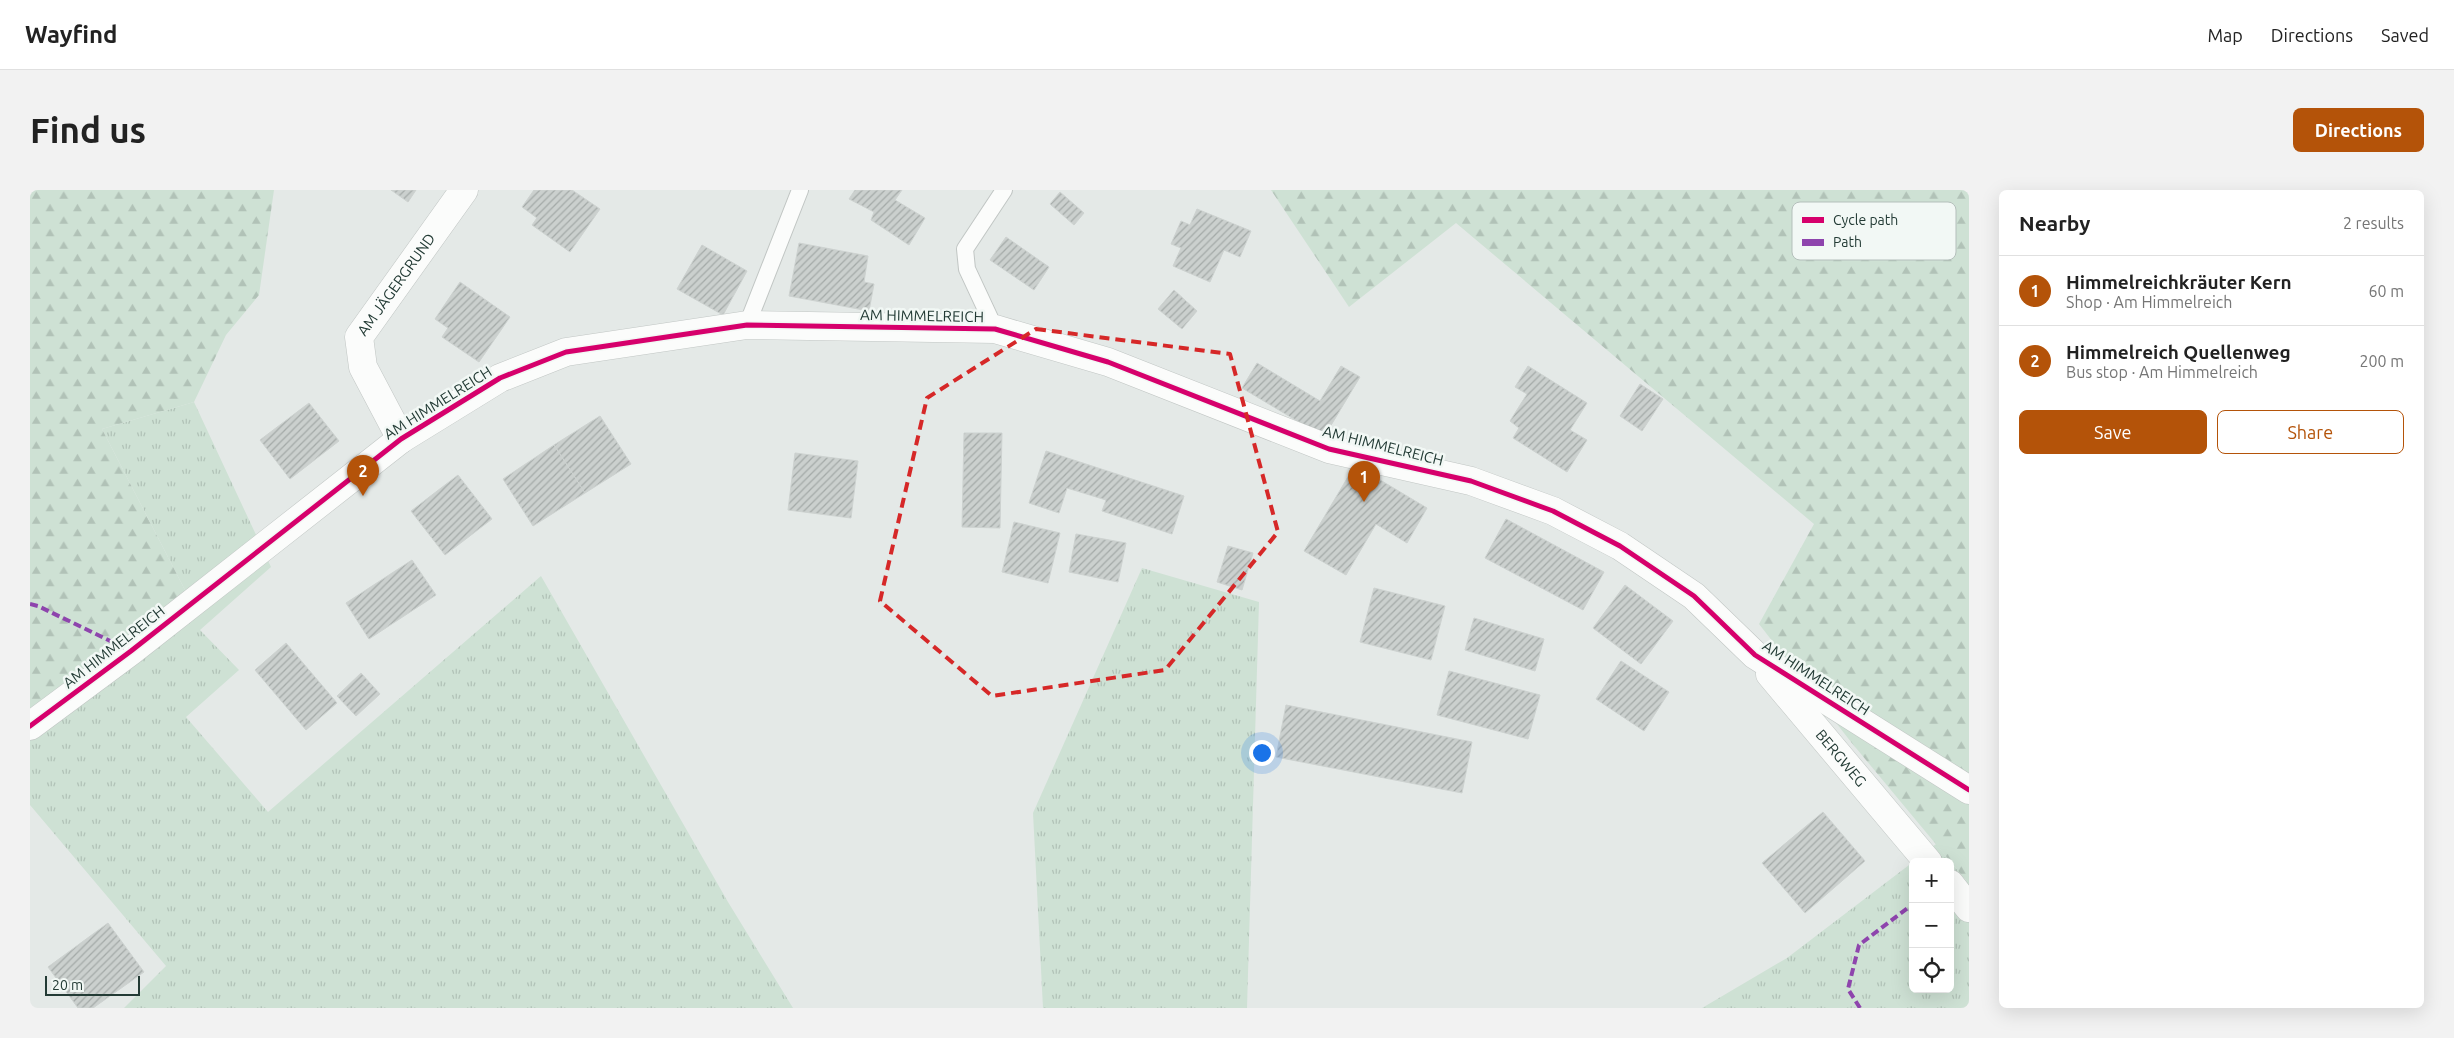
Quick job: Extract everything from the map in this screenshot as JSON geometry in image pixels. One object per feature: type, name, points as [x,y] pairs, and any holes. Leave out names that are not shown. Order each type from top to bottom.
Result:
[{"type":"street","name":"AM JÄGERGRUND","points":[[401,439],[364,367],[359,336],[464,190]]},
{"type":"street","name":"AM HIMMELREICH","points":[[30,726],[131,651],[401,439],[500,378],[566,352],[747,325],[995,329],[1108,362],[1329,449],[1471,480],[1553,511],[1620,546],[1694,596],[1754,655],[1969,790]]},
{"type":"street","name":"BERGWEG","points":[[1754,655],[1925,858]]},
{"type":"street","points":[[1954,889],[1969,908]]},
{"type":"lane","points":[[747,325],[800,190]]},
{"type":"lane","points":[[995,329],[967,269],[965,248],[1004,190]]},
{"type":"highlighted area","points":[[1036,329],[1230,354],[1278,532],[1165,670],[992,696],[880,601],[927,398]]},
{"type":"green space","points":[[30,190],[274,190],[259,295],[226,335],[194,402],[102,429],[186,592],[30,710]]},
{"type":"green space","points":[[1271,190],[1969,190],[1969,884],[1954,866],[1954,858],[1947,858],[1851,742],[1759,624],[1814,524],[1456,223],[1349,307]]},
{"type":"green space","points":[[194,402],[271,567],[200,630],[239,670],[186,717],[268,812],[541,576],[728,902],[793,1008],[124,1008],[166,966],[30,805],[30,710],[186,592],[102,429]]},
{"type":"green space","points":[[1142,568],[1259,602],[1247,1008],[1043,1008],[1033,813]]},
{"type":"green space","points":[[1936,844],[1948,858],[1918,858]]},
{"type":"green space","points":[[1909,865],[1909,993],[1954,993],[1954,866],[1969,884],[1969,1008],[1702,1008],[1787,958]]},
{"type":"building","points":[[391,190],[416,190],[408,202]]},
{"type":"building","points":[[534,190],[572,190],[600,209],[570,252],[532,225],[537,218],[522,207]]},
{"type":"building","points":[[855,190],[902,190],[895,200],[925,218],[909,245],[871,220],[874,212],[849,199]]},
{"type":"building","points":[[1060,192],[1084,213],[1074,225],[1050,204]]},
{"type":"building","points":[[1197,209],[1251,231],[1240,257],[1224,250],[1210,282],[1173,266],[1181,248],[1171,244],[1181,221],[1190,225]]},
{"type":"building","points":[[1006,237],[1049,267],[1034,290],[990,260]]},
{"type":"building","points":[[799,243],[868,256],[864,282],[874,284],[869,311],[789,296]]},
{"type":"building","points":[[702,245],[747,271],[723,315],[677,289]]},
{"type":"building","points":[[460,282],[510,317],[479,362],[442,337],[448,328],[435,319]]},
{"type":"building","points":[[1174,290],[1197,311],[1182,329],[1158,309]]},
{"type":"building","points":[[1257,363],[1320,401],[1341,366],[1360,377],[1324,437],[1242,388]]},
{"type":"building","points":[[1528,366],[1587,403],[1570,430],[1587,440],[1567,472],[1513,438],[1519,428],[1510,421],[1527,394],[1515,387]]},
{"type":"building","points":[[1640,384],[1663,399],[1642,431],[1620,416]]},
{"type":"building","points":[[309,403],[339,441],[290,479],[260,440]]},
{"type":"building","points":[[600,416],[631,464],[585,493],[554,445]]},
{"type":"building","points":[[964,433],[1002,433],[1000,528],[962,527]]},
{"type":"building","points":[[554,445],[585,493],[533,526],[503,479]]},
{"type":"building","points":[[1046,451],[1184,496],[1172,534],[1102,511],[1106,500],[1067,488],[1059,513],[1029,503]]},
{"type":"building","points":[[795,453],[858,461],[851,518],[788,510]]},
{"type":"building","points":[[1355,465],[1427,508],[1407,543],[1376,524],[1346,575],[1304,551]]},
{"type":"building","points":[[458,475],[492,519],[445,555],[411,511]]},
{"type":"building","points":[[1506,519],[1604,572],[1583,610],[1485,558]]},
{"type":"building","points":[[1014,522],[1060,533],[1048,583],[1002,572]]},
{"type":"building","points":[[1076,534],[1126,543],[1118,582],[1069,572]]},
{"type":"building","points":[[1228,546],[1253,553],[1242,590],[1217,582]]},
{"type":"building","points":[[412,560],[436,595],[369,639],[346,603]]},
{"type":"building","points":[[1625,585],[1673,621],[1641,664],[1593,628]]},
{"type":"building","points":[[1374,588],[1445,606],[1431,660],[1360,642]]},
{"type":"building","points":[[1474,618],[1544,639],[1535,671],[1465,650]]},
{"type":"building","points":[[286,643],[337,703],[306,730],[255,670]]},
{"type":"building","points":[[1621,661],[1669,692],[1644,731],[1596,699]]},
{"type":"building","points":[[1449,671],[1540,695],[1528,739],[1437,715]]},
{"type":"building","points":[[361,673],[380,694],[356,716],[337,696]]},
{"type":"building","points":[[1286,705],[1472,742],[1462,793],[1276,757]]},
{"type":"building","points":[[1823,812],[1865,861],[1805,913],[1762,863]]},
{"type":"building","points":[[108,923],[144,972],[93,1008],[78,1008],[48,967]]},
{"type":"marked path","points":[[30,604],[38,606],[131,651]]},
{"type":"marked path","points":[[1860,1008],[1848,989],[1859,945],[1909,907]]},
{"type":"cycle path","points":[[30,726],[131,651],[401,439],[500,378],[566,352],[747,325],[995,329],[1108,362],[1329,449],[1471,481],[1553,511],[1620,546],[1694,596],[1755,655],[1969,790]]},
{"type":"place","name":"Himmelreich Quellenweg","points":[[363,496]]},
{"type":"place","name":"Himmelreichkräuter Kern","points":[[1364,502]]}]
